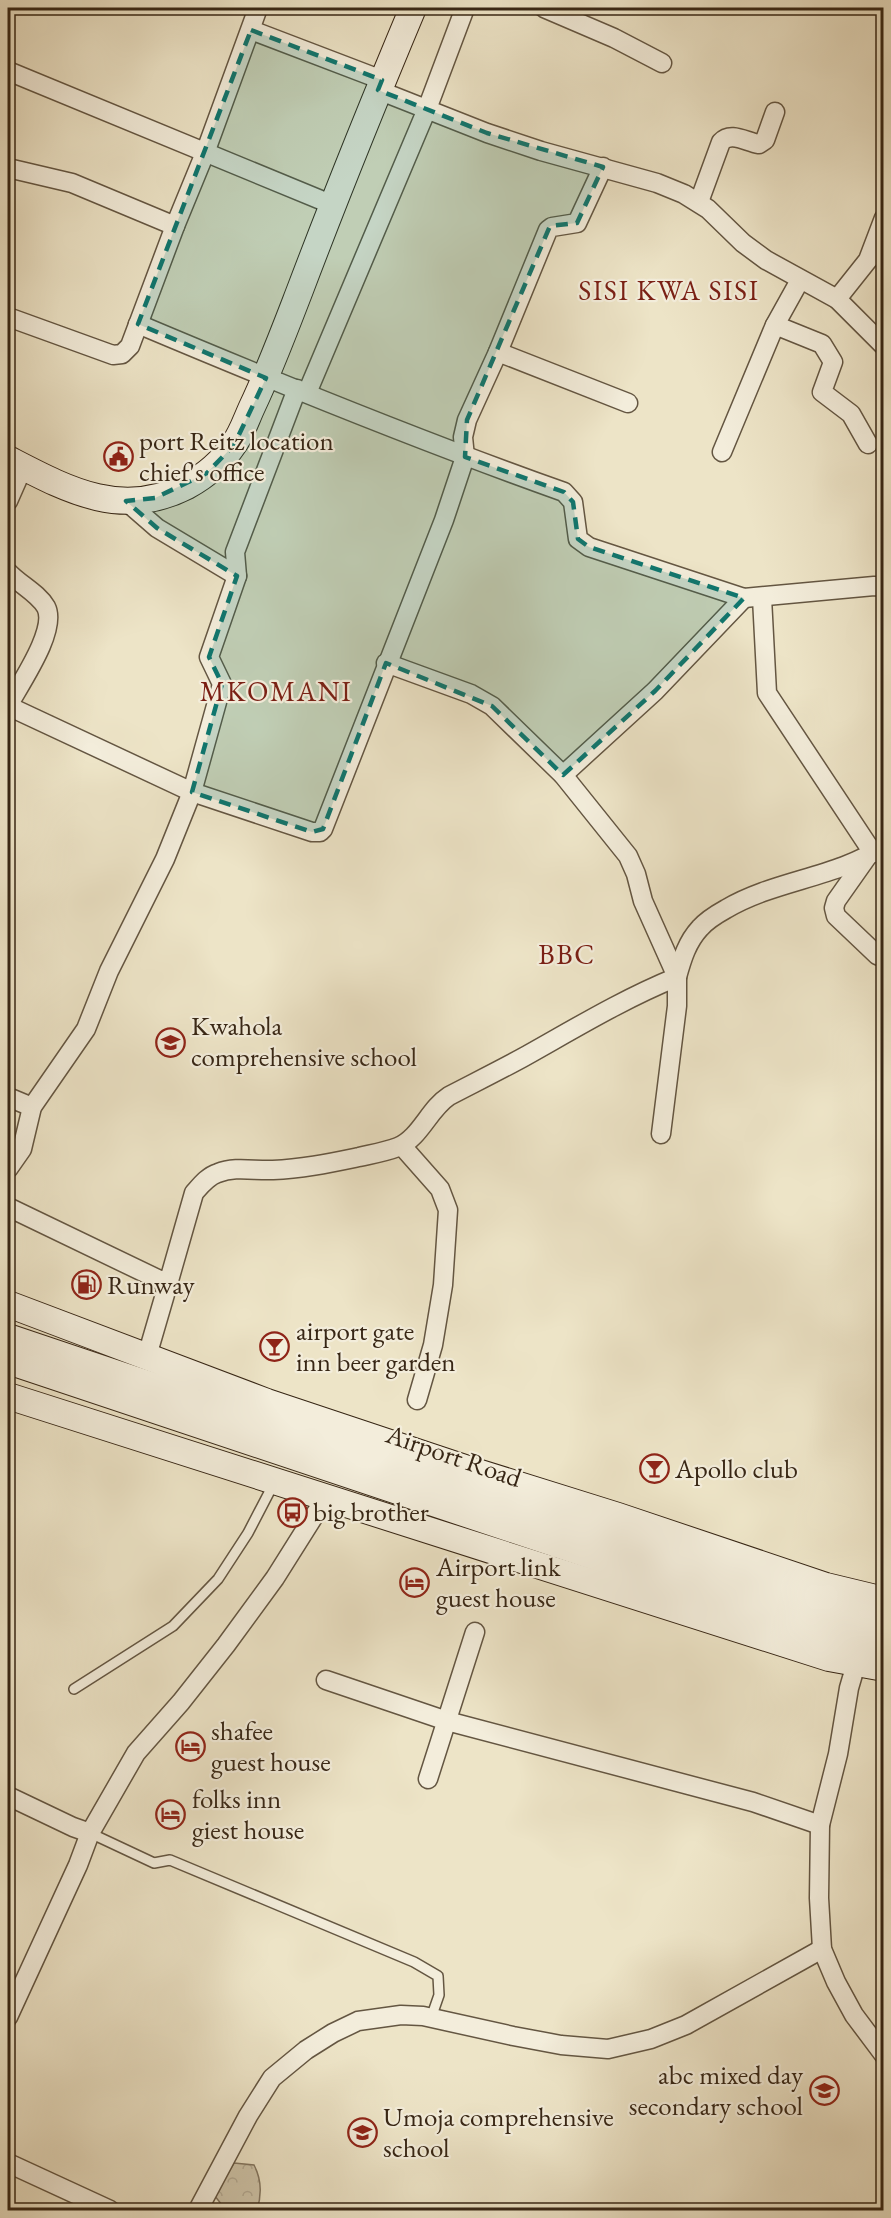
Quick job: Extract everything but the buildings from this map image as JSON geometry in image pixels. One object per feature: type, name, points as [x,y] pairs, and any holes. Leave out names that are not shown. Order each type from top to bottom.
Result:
[{"type":"main road","points":[[15,463],[78,493],[96,498],[126,501],[155,498],[198,479],[212,468],[237,439],[266,378],[380,85],[413,8]]},
{"type":"main road","points":[[8,1304],[267,1402],[826,1586],[884,1600]]},
{"type":"main road","name":"Airport Road","points":[[8,1337],[573,1539],[814,1630],[884,1647]]},
{"type":"main road","name":"Airport Road","points":[[8,1361],[573,1539],[817,1608],[884,1624]]},
{"type":"main road","points":[[8,1396],[714,1619],[801,1649],[856,1664],[884,1668]]},
{"type":"street","points":[[8,317],[113,355],[122,354],[130,346],[251,30],[256,8]]},
{"type":"street","points":[[8,1169],[22,1149],[32,1107],[86,1029],[109,971],[165,859],[192,792],[222,684],[208,657],[237,576],[235,552],[302,391],[427,109],[465,8]]},
{"type":"street","points":[[544,8],[614,38],[662,63]]},
{"type":"street","points":[[251,30],[380,85],[427,109],[508,140],[657,183],[699,202],[750,249],[800,280],[837,299],[884,346]]},
{"type":"street","points":[[8,71],[333,206]]},
{"type":"street","points":[[699,202],[721,142],[731,136],[759,144],[765,140],[775,112]]},
{"type":"street","points":[[8,572],[38,598],[46,607],[49,617],[46,635],[8,706],[192,792],[312,832],[320,832],[444,520],[465,457],[463,437],[467,420],[498,352],[548,230],[552,227],[577,223],[603,167]]},
{"type":"street","points":[[8,168],[72,183],[175,226]]},
{"type":"street","points":[[837,299],[868,260],[884,218]]},
{"type":"street","points":[[722,452],[775,325],[800,280]]},
{"type":"street","points":[[138,324],[465,457],[564,492],[573,502],[578,539],[589,546],[753,598],[812,591],[884,587]]},
{"type":"street","points":[[775,325],[822,344],[833,362],[822,392],[851,414],[868,444]]},
{"type":"street","points":[[498,352],[628,403]]},
{"type":"street","points":[[8,501],[15,463]]},
{"type":"street","points":[[126,501],[156,528],[237,576]]},
{"type":"street","points":[[563,775],[753,598]]},
{"type":"street","points":[[753,598],[767,693],[874,852]]},
{"type":"street","points":[[386,663],[471,694],[492,706],[563,775],[628,856],[636,874],[643,901],[677,977]]},
{"type":"street","points":[[874,852],[836,901],[834,908],[836,916],[877,955],[884,958]]},
{"type":"street","points":[[661,1134],[677,1006],[677,977],[691,939],[711,918],[753,895],[820,874],[874,852]]},
{"type":"street","points":[[147,1356],[194,1193],[204,1182],[218,1173],[239,1169],[272,1170],[303,1167],[386,1152],[402,1146],[441,1101],[449,1096],[522,1058],[582,1022],[677,977]]},
{"type":"street","points":[[8,1096],[32,1107]]},
{"type":"street","points":[[402,1146],[440,1189],[448,1210],[443,1286],[433,1345],[417,1400]]},
{"type":"street","points":[[8,1207],[168,1284]]},
{"type":"street","points":[[8,2017],[78,1865],[90,1833],[136,1753],[181,1702],[226,1645],[275,1578],[326,1497]]},
{"type":"street","points":[[428,1779],[475,1632]]},
{"type":"street","points":[[856,1664],[845,1705],[838,1754],[820,1825],[819,1898],[822,1949],[854,2015],[884,2055]]},
{"type":"street","points":[[326,1680],[447,1721],[753,1802],[820,1825]]},
{"type":"street","points":[[8,1796],[90,1833]]},
{"type":"street","points":[[198,2211],[248,2116],[272,2078],[306,2050],[358,2021],[401,2015],[431,2018],[552,2043],[608,2049],[651,2039],[686,2025],[822,1949]]},
{"type":"street","points":[[8,2163],[110,2211]]},
{"type":"lane","points":[[74,1689],[173,1626],[218,1579],[248,1533],[275,1481]]},
{"type":"lane","points":[[90,1833],[154,1863],[170,1860],[414,1962],[438,1976],[439,1995],[431,2018]]},
{"type":"highlighted area","points":[[251,30],[382,80],[378,90],[487,133],[603,167],[577,223],[550,226],[467,420],[465,457],[564,492],[573,502],[578,539],[589,547],[744,598],[655,691],[563,775],[492,706],[386,663],[323,829],[312,832],[192,792],[222,684],[209,657],[237,576],[157,528],[126,501],[155,498],[207,473],[234,445],[266,378],[138,324]]},
{"type":"green space","points":[[234,2163],[254,2165],[259,2176],[260,2187],[257,2210],[226,2210],[214,2195]]},
{"type":"place","name":"port Reitz location chief's office","points":[[118,457]]},
{"type":"place","name":"Kwahola comprehensive school","points":[[170,1042]]},
{"type":"place","name":"Runway","points":[[86,1285]]},
{"type":"place","name":"airport gate inn beer garden","points":[[275,1347]]},
{"type":"place","name":"Apollo club","points":[[654,1469]]},
{"type":"place","name":"big brother","points":[[292,1512]]},
{"type":"place","name":"Airport link guest house","points":[[415,1583]]},
{"type":"place","name":"shafee guest house","points":[[190,1747]]},
{"type":"place","name":"folks inn giest house","points":[[171,1815]]},
{"type":"place","name":"abc mixed day secondary school","points":[[824,2091]]},
{"type":"place","name":"Umoja comprehensive school","points":[[362,2133]]},
{"type":"district","name":"SISI KWA SISI","points":[[669,290]]},
{"type":"district","name":"MKOMANI","points":[[276,691]]},
{"type":"district","name":"BBC","points":[[567,954]]}]
